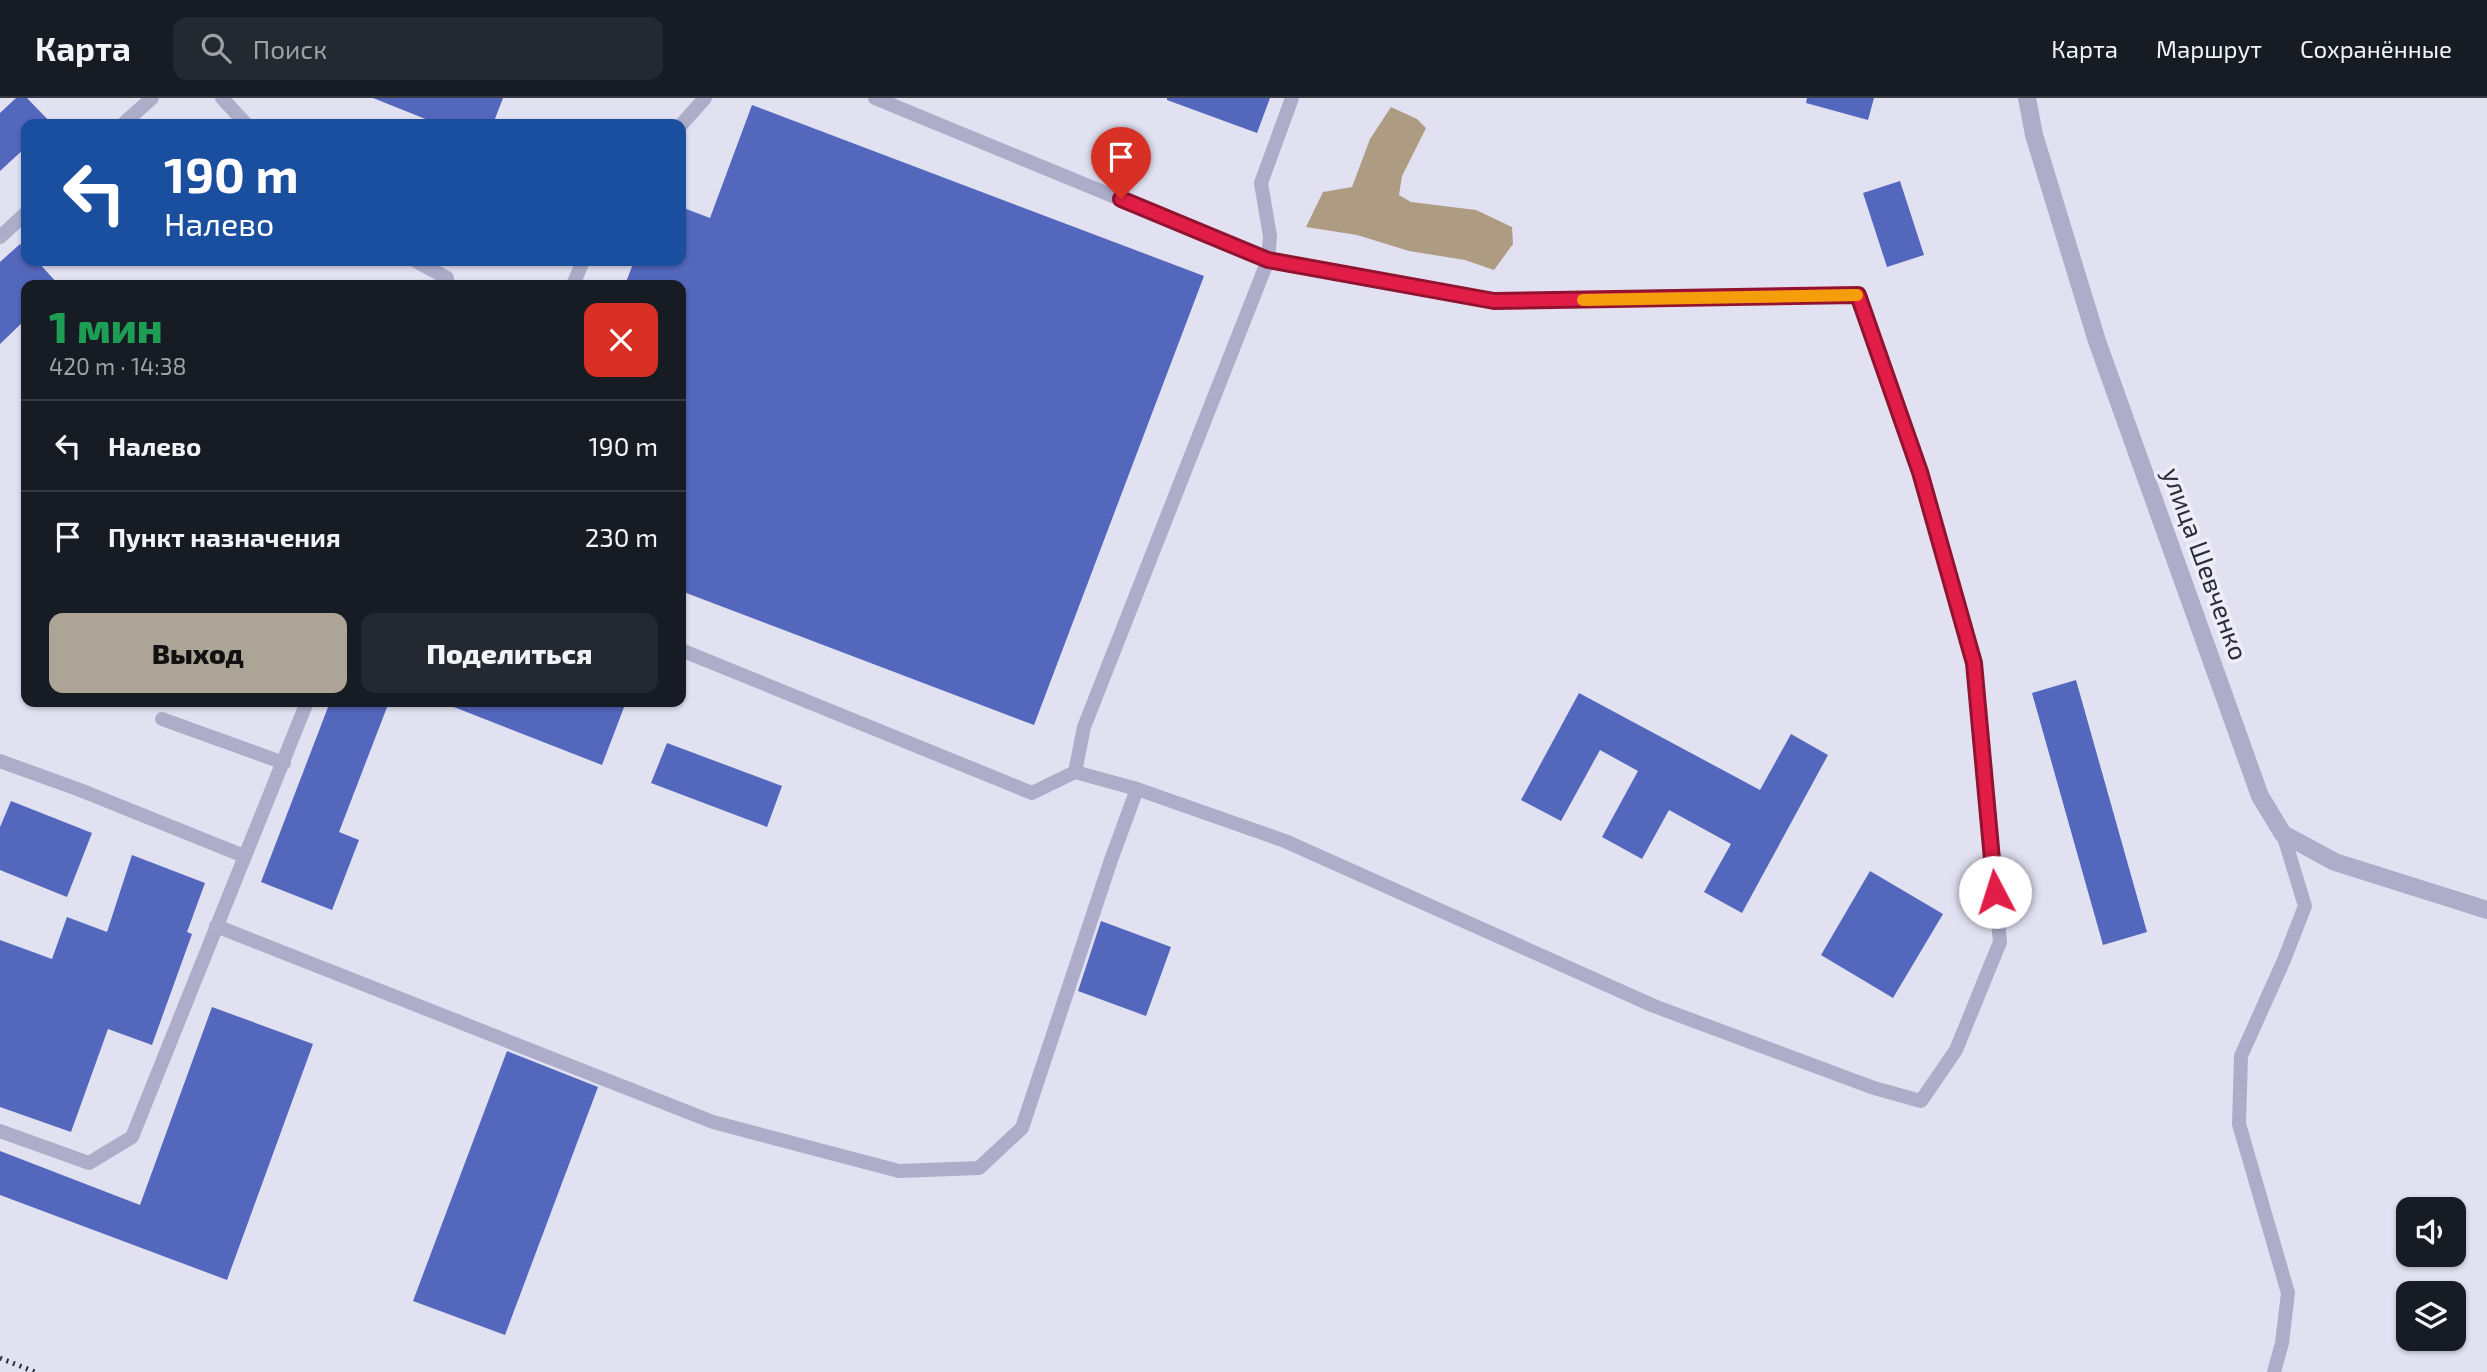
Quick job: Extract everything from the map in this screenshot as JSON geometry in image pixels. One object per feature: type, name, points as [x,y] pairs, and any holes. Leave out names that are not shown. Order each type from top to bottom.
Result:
[{"type":"street","name":"улица Шевченко","points":[[2027,98],[2034,135],[2097,341],[2260,796],[2283,834]]},
{"type":"street","points":[[2283,834],[2335,862],[2487,910]]},
{"type":"lane","points":[[129,119],[152,98]]},
{"type":"lane","points":[[222,98],[241,119]]},
{"type":"lane","points":[[686,119],[705,98]]},
{"type":"lane","points":[[686,652],[1032,793],[1075,772],[1137,789],[1285,842],[1654,1006],[1874,1088],[1921,1101],[1956,1050],[2000,942],[1974,663],[1920,472],[1858,295],[1494,301],[1268,260],[875,98]]},
{"type":"lane","points":[[1075,772],[1084,727],[1268,260],[1270,236],[1261,183],[1292,98]]},
{"type":"lane","points":[[0,237],[21,218]]},
{"type":"lane","points":[[425,266],[447,278]]},
{"type":"lane","points":[[0,1131],[89,1163],[132,1137],[305,707]]},
{"type":"lane","points":[[162,719],[284,763]]},
{"type":"lane","points":[[0,761],[244,856]]},
{"type":"lane","points":[[216,926],[713,1122],[899,1171],[979,1168],[1022,1128],[1137,789]]},
{"type":"lane","points":[[2274,1372],[2282,1343],[2288,1293],[2239,1124],[2241,1056],[2305,906],[2283,834]]},
{"type":"shaded area","points":[[1391,107],[1417,119],[1426,128],[1402,176],[1399,195],[1411,202],[1476,210],[1512,227],[1513,244],[1494,270],[1465,260],[1409,251],[1357,235],[1306,227],[1323,192],[1352,187],[1370,139]]},
{"type":"building","points":[[16,98],[27,98],[47,119],[21,119],[21,152],[0,171],[0,113]]},
{"type":"building","points":[[373,98],[503,98],[495,119],[426,119]]},
{"type":"building","points":[[1167,98],[1270,98],[1257,133]]},
{"type":"building","points":[[1807,98],[1874,98],[1868,120],[1806,103]]},
{"type":"building","points":[[752,105],[1204,276],[1034,725],[686,593],[686,280],[627,280],[632,266],[686,266],[686,209],[710,218]]},
{"type":"building","points":[[1900,181],[1924,255],[1887,267],[1863,193]]},
{"type":"building","points":[[20,244],[21,266],[42,266],[54,280],[21,280],[21,324],[0,344],[0,262]]},
{"type":"building","points":[[2076,680],[2147,932],[2103,945],[2032,693]]},
{"type":"building","points":[[1579,693],[1760,790],[1791,734],[1828,755],[1742,913],[1704,892],[1731,844],[1669,810],[1642,859],[1602,837],[1638,771],[1600,750],[1561,821],[1521,800]]},
{"type":"building","points":[[328,707],[387,707],[339,832],[359,840],[332,910],[261,882]]},
{"type":"building","points":[[454,707],[624,707],[602,765]]},
{"type":"building","points":[[667,743],[782,786],[767,827],[651,783]]},
{"type":"building","points":[[11,801],[92,833],[67,897],[0,870],[0,827]]},
{"type":"building","points":[[132,855],[205,883],[187,932],[192,934],[152,1045],[108,1029],[71,1132],[0,1107],[0,940],[52,959],[67,917],[107,932]]},
{"type":"building","points":[[1870,871],[1943,914],[1893,998],[1821,955]]},
{"type":"building","points":[[1101,921],[1171,947],[1146,1016],[1078,991]]},
{"type":"building","points":[[212,1007],[313,1044],[227,1280],[0,1195],[0,1151],[140,1205]]},
{"type":"building","points":[[507,1051],[598,1087],[505,1335],[413,1301]]},
{"type":"railway","points":[[0,1358],[35,1372]]},
{"type":"slow traffic","points":[[1583,300],[1857,295]]},
{"type":"route","points":[[1121,199],[1268,260],[1494,301],[1858,295],[1920,472],[1974,663],[1995,892]]}]
